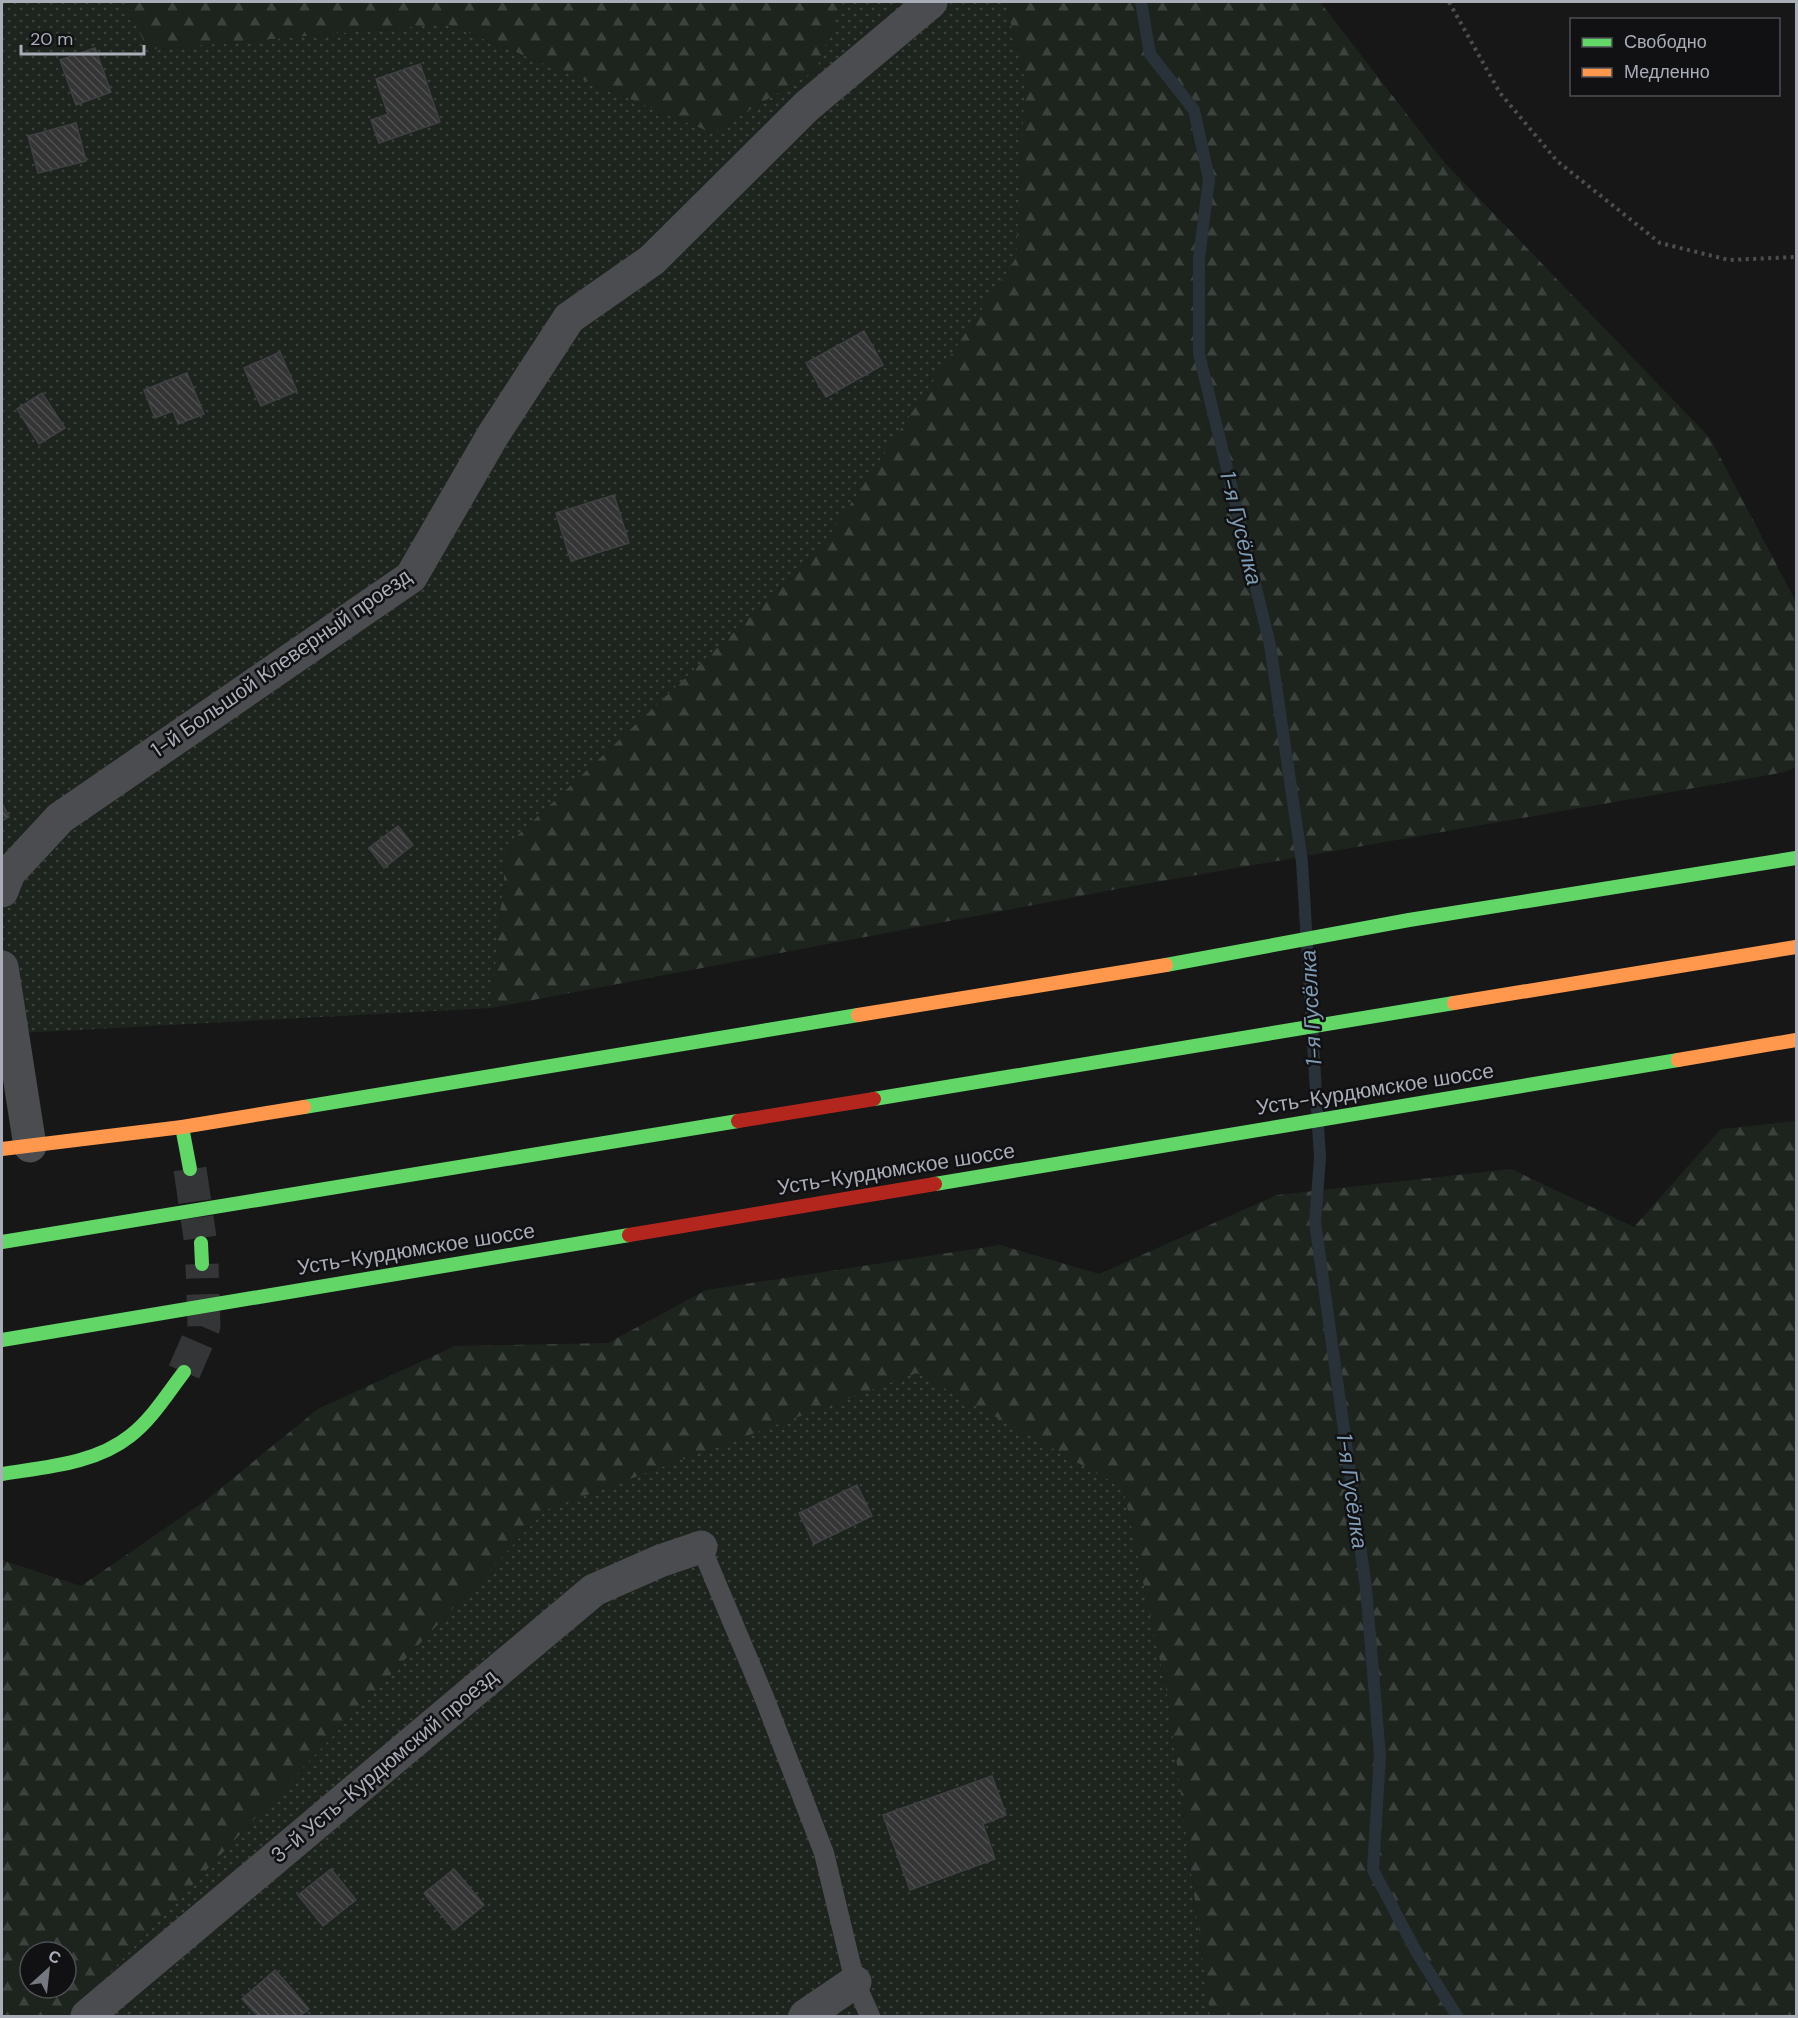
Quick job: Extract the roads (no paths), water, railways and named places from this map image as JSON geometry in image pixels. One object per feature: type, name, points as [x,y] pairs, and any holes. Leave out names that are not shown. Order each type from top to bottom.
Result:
[{"type":"main road","points":[[16,1148],[182,1127],[1218,956],[1409,920],[1797,858]]},
{"type":"main road","points":[[2,1242],[1797,947]]},
{"type":"main road","name":"Усть-Курдюмское шоссе","points":[[2,1340],[1797,1040]]},
{"type":"main road","points":[[182,1127],[190,1169]]},
{"type":"main road","points":[[201,1243],[202,1263]]},
{"type":"main road","points":[[2,1474],[90,1458],[129,1438],[152,1415],[184,1372]]},
{"type":"street","name":"1-й Большой Клеверный проезд","points":[[2,891],[9,873],[60,818],[411,577],[494,435],[569,318],[652,260],[807,106],[931,2]]},
{"type":"street","points":[[2,967],[16,1148]]},
{"type":"street","name":"3-й Усть-Курдюмский проезд","points":[[87,2016],[594,1590],[660,1561],[701,1547]]},
{"type":"street","points":[[805,2016],[855,1982]]},
{"type":"lane","points":[[701,1547],[764,1697],[824,1853],[855,1982],[870,2016]]},
{"type":"waterway","name":"1-я Гусёлка","points":[[1141,2],[1150,54],[1194,110],[1209,179],[1199,258],[1199,354],[1270,645],[1302,862],[1320,1158],[1315,1222],[1366,1588],[1380,1756],[1373,1870],[1417,1953],[1457,2016]]},
{"type":"tunnel","points":[[190,1169],[200,1238]]},
{"type":"tunnel","points":[[184,1372],[204,1326],[202,1264]]}]
